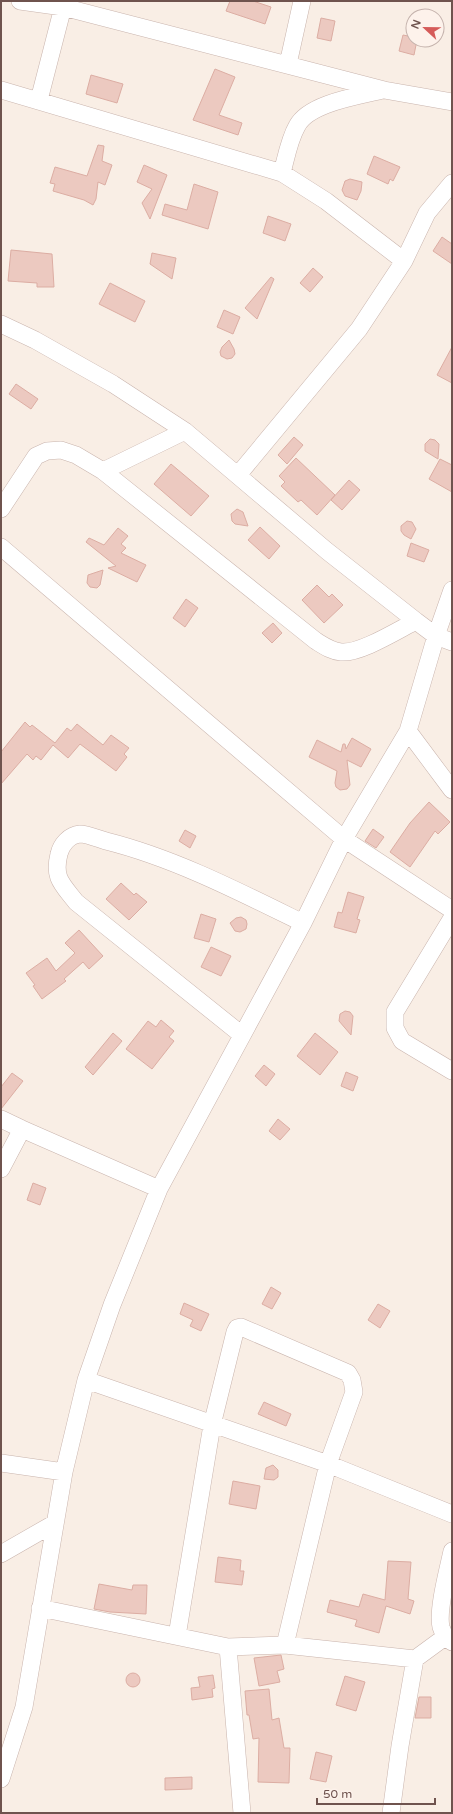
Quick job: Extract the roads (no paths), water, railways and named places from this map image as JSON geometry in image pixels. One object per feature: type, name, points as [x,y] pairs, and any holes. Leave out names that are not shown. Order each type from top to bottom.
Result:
[{"type":"street","points":[[20,1],[63,7],[384,90],[452,102]]},
{"type":"street","points":[[288,64],[302,1]]},
{"type":"street","points":[[39,100],[63,7]]},
{"type":"street","points":[[1,90],[282,173],[326,201],[404,261]]},
{"type":"street","points":[[282,173],[289,146],[297,125],[310,112],[328,105],[384,90]]},
{"type":"street","points":[[238,476],[358,329],[404,261],[427,213],[452,183]]},
{"type":"street","points":[[1,324],[35,340],[113,384],[185,431],[327,550],[416,621],[436,636],[452,642]]},
{"type":"street","points":[[103,472],[185,431]]},
{"type":"street","points":[[1,509],[36,456],[47,451],[61,450],[76,455],[103,472],[316,641],[330,649],[343,652],[357,651],[416,621]]},
{"type":"street","points":[[1,547],[344,839],[452,910]]},
{"type":"street","points":[[1,1779],[24,1707],[64,1472],[86,1380],[112,1305],[159,1189],[303,923],[344,839],[408,731],[436,636],[452,590]]},
{"type":"street","points":[[408,731],[452,790]]},
{"type":"street","points":[[242,1034],[76,902],[61,883],[56,870],[60,852],[67,839],[80,834],[121,845],[214,879],[303,923]]},
{"type":"street","points":[[452,918],[395,1012],[394,1028],[402,1041],[452,1071]]},
{"type":"street","points":[[1,1119],[22,1130],[159,1189]]},
{"type":"street","points":[[1,1170],[22,1130]]},
{"type":"street","points":[[177,1636],[212,1424],[235,1332],[237,1328],[241,1326],[348,1373],[352,1380],[354,1392],[328,1464],[285,1645]]},
{"type":"street","points":[[86,1380],[328,1464],[452,1514]]},
{"type":"street","points":[[1,1463],[64,1472]]},
{"type":"street","points":[[1,1554],[56,1523]]},
{"type":"street","points":[[40,1608],[228,1647],[285,1645],[415,1659],[449,1639],[441,1626],[440,1614],[452,1551]]},
{"type":"street","points":[[228,1647],[242,1813]]},
{"type":"street","points":[[391,1813],[400,1746],[415,1659]]}]
